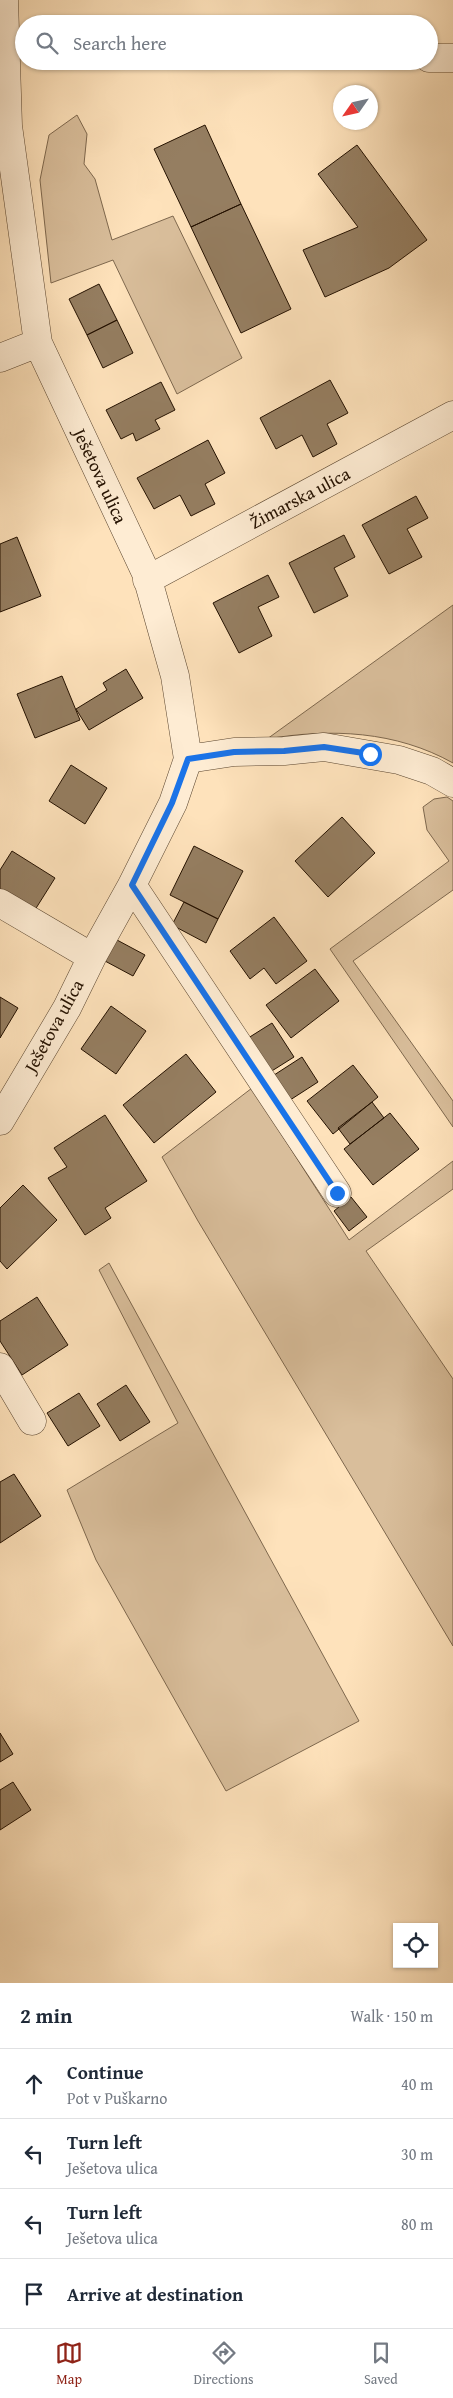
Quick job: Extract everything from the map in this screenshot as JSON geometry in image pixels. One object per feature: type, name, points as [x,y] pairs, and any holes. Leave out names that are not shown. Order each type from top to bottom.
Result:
[{"type":"street","name":"Ješetova ulica","points":[[0,1121],[67,1008],[92,957],[132,885],[172,803],[188,759],[175,676],[148,580],[38,343],[8,126],[9,56],[4,0]]},
{"type":"street","points":[[438,58],[453,58]]},
{"type":"street","points":[[0,358],[38,343]]},
{"type":"street","name":"Žimarska ulica","points":[[148,580],[453,415]]},
{"type":"street","points":[[188,759],[234,752],[284,751],[324,747],[399,760],[432,771],[453,783]]},
{"type":"street","points":[[132,885],[337,1193]]},
{"type":"street","points":[[0,903],[92,957]]},
{"type":"street","points":[[0,1366],[32,1421]]},
{"type":"shaded area","points":[[77,115],[87,134],[84,164],[95,179],[112,240],[173,216],[242,358],[177,394],[113,260],[51,283],[40,180],[49,135]]},
{"type":"shaded area","points":[[453,605],[453,763],[409,744],[363,735],[315,734],[267,739]]},
{"type":"shaded area","points":[[447,797],[453,801],[453,890],[353,961],[453,1101],[453,1127],[330,949],[449,861],[427,830],[423,807],[434,799]]},
{"type":"shaded area","points":[[252,1088],[349,1240],[453,1161],[453,1189],[366,1251],[453,1379],[453,1646],[198,1221],[162,1157]]},
{"type":"shaded area","points":[[109,1263],[359,1721],[226,1791],[96,1560],[67,1490],[178,1423],[99,1270]]},
{"type":"building","points":[[205,125],[241,204],[191,227],[154,149]]},
{"type":"building","points":[[357,145],[427,240],[389,268],[325,297],[303,250],[358,227],[318,174]]},
{"type":"building","points":[[241,204],[291,309],[241,333],[191,227]]},
{"type":"building","points":[[99,284],[117,320],[87,335],[69,299]]},
{"type":"building","points":[[117,320],[133,353],[103,368],[87,335]]},
{"type":"building","points":[[330,380],[348,413],[327,424],[337,444],[313,457],[302,435],[276,449],[260,418]]},
{"type":"building","points":[[161,382],[175,410],[155,420],[160,429],[136,441],[133,433],[121,439],[106,410]]},
{"type":"building","points":[[208,440],[225,473],[205,484],[215,504],[191,516],[180,495],[154,509],[137,478]]},
{"type":"building","points":[[416,496],[428,518],[407,529],[422,557],[389,574],[362,525]]},
{"type":"building","points":[[344,535],[355,557],[334,568],[348,596],[314,613],[289,563]]},
{"type":"building","points":[[17,537],[41,596],[0,612],[0,544]]},
{"type":"building","points":[[268,575],[279,597],[258,607],[272,636],[239,653],[213,603]]},
{"type":"building","points":[[126,669],[143,698],[89,730],[76,709],[107,690],[103,683]]},
{"type":"building","points":[[62,676],[80,720],[35,738],[17,694]]},
{"type":"building","points":[[71,765],[107,788],[85,824],[49,801]]},
{"type":"building","points":[[342,817],[375,853],[328,897],[295,861]]},
{"type":"building","points":[[194,846],[243,871],[218,919],[170,895]]},
{"type":"building","points":[[12,851],[55,878],[33,913],[0,892],[0,870]]},
{"type":"building","points":[[184,902],[218,919],[206,943],[172,925]]},
{"type":"building","points":[[274,917],[307,961],[276,984],[264,968],[250,979],[230,951]]},
{"type":"building","points":[[117,940],[145,955],[133,976],[105,961]]},
{"type":"building","points":[[315,969],[339,1001],[291,1038],[266,1005]]},
{"type":"building","points":[[0,997],[18,1008],[0,1038]]},
{"type":"building","points":[[111,1006],[146,1031],[116,1074],[81,1049]]},
{"type":"building","points":[[272,1023],[294,1057],[267,1074],[245,1040]]},
{"type":"building","points":[[186,1054],[216,1092],[154,1143],[123,1105]]},
{"type":"building","points":[[302,1057],[318,1082],[287,1102],[271,1077]]},
{"type":"building","points":[[353,1065],[378,1097],[333,1134],[307,1101]]},
{"type":"building","points":[[372,1102],[384,1118],[350,1144],[338,1128]]},
{"type":"building","points":[[390,1113],[419,1149],[373,1185],[344,1149]]},
{"type":"building","points":[[105,1115],[147,1181],[105,1208],[111,1218],[85,1235],[48,1178],[67,1167],[54,1148]]},
{"type":"building","points":[[23,1185],[57,1220],[7,1269],[0,1261],[0,1208]]},
{"type":"building","points":[[351,1197],[367,1217],[349,1231],[334,1211]]},
{"type":"building","points":[[37,1297],[68,1345],[22,1375],[0,1341],[0,1321]]},
{"type":"building","points":[[126,1385],[150,1422],[120,1441],[97,1404]]},
{"type":"building","points":[[79,1393],[100,1426],[68,1446],[47,1413]]},
{"type":"building","points":[[14,1474],[41,1516],[0,1543],[0,1482]]},
{"type":"building","points":[[0,1733],[13,1754],[0,1762]]},
{"type":"building","points":[[13,1782],[31,1810],[0,1830],[0,1790]]},
{"type":"route","points":[[337,1193],[132,885],[172,803],[188,759],[234,752],[284,751],[324,747],[370,754]]}]
